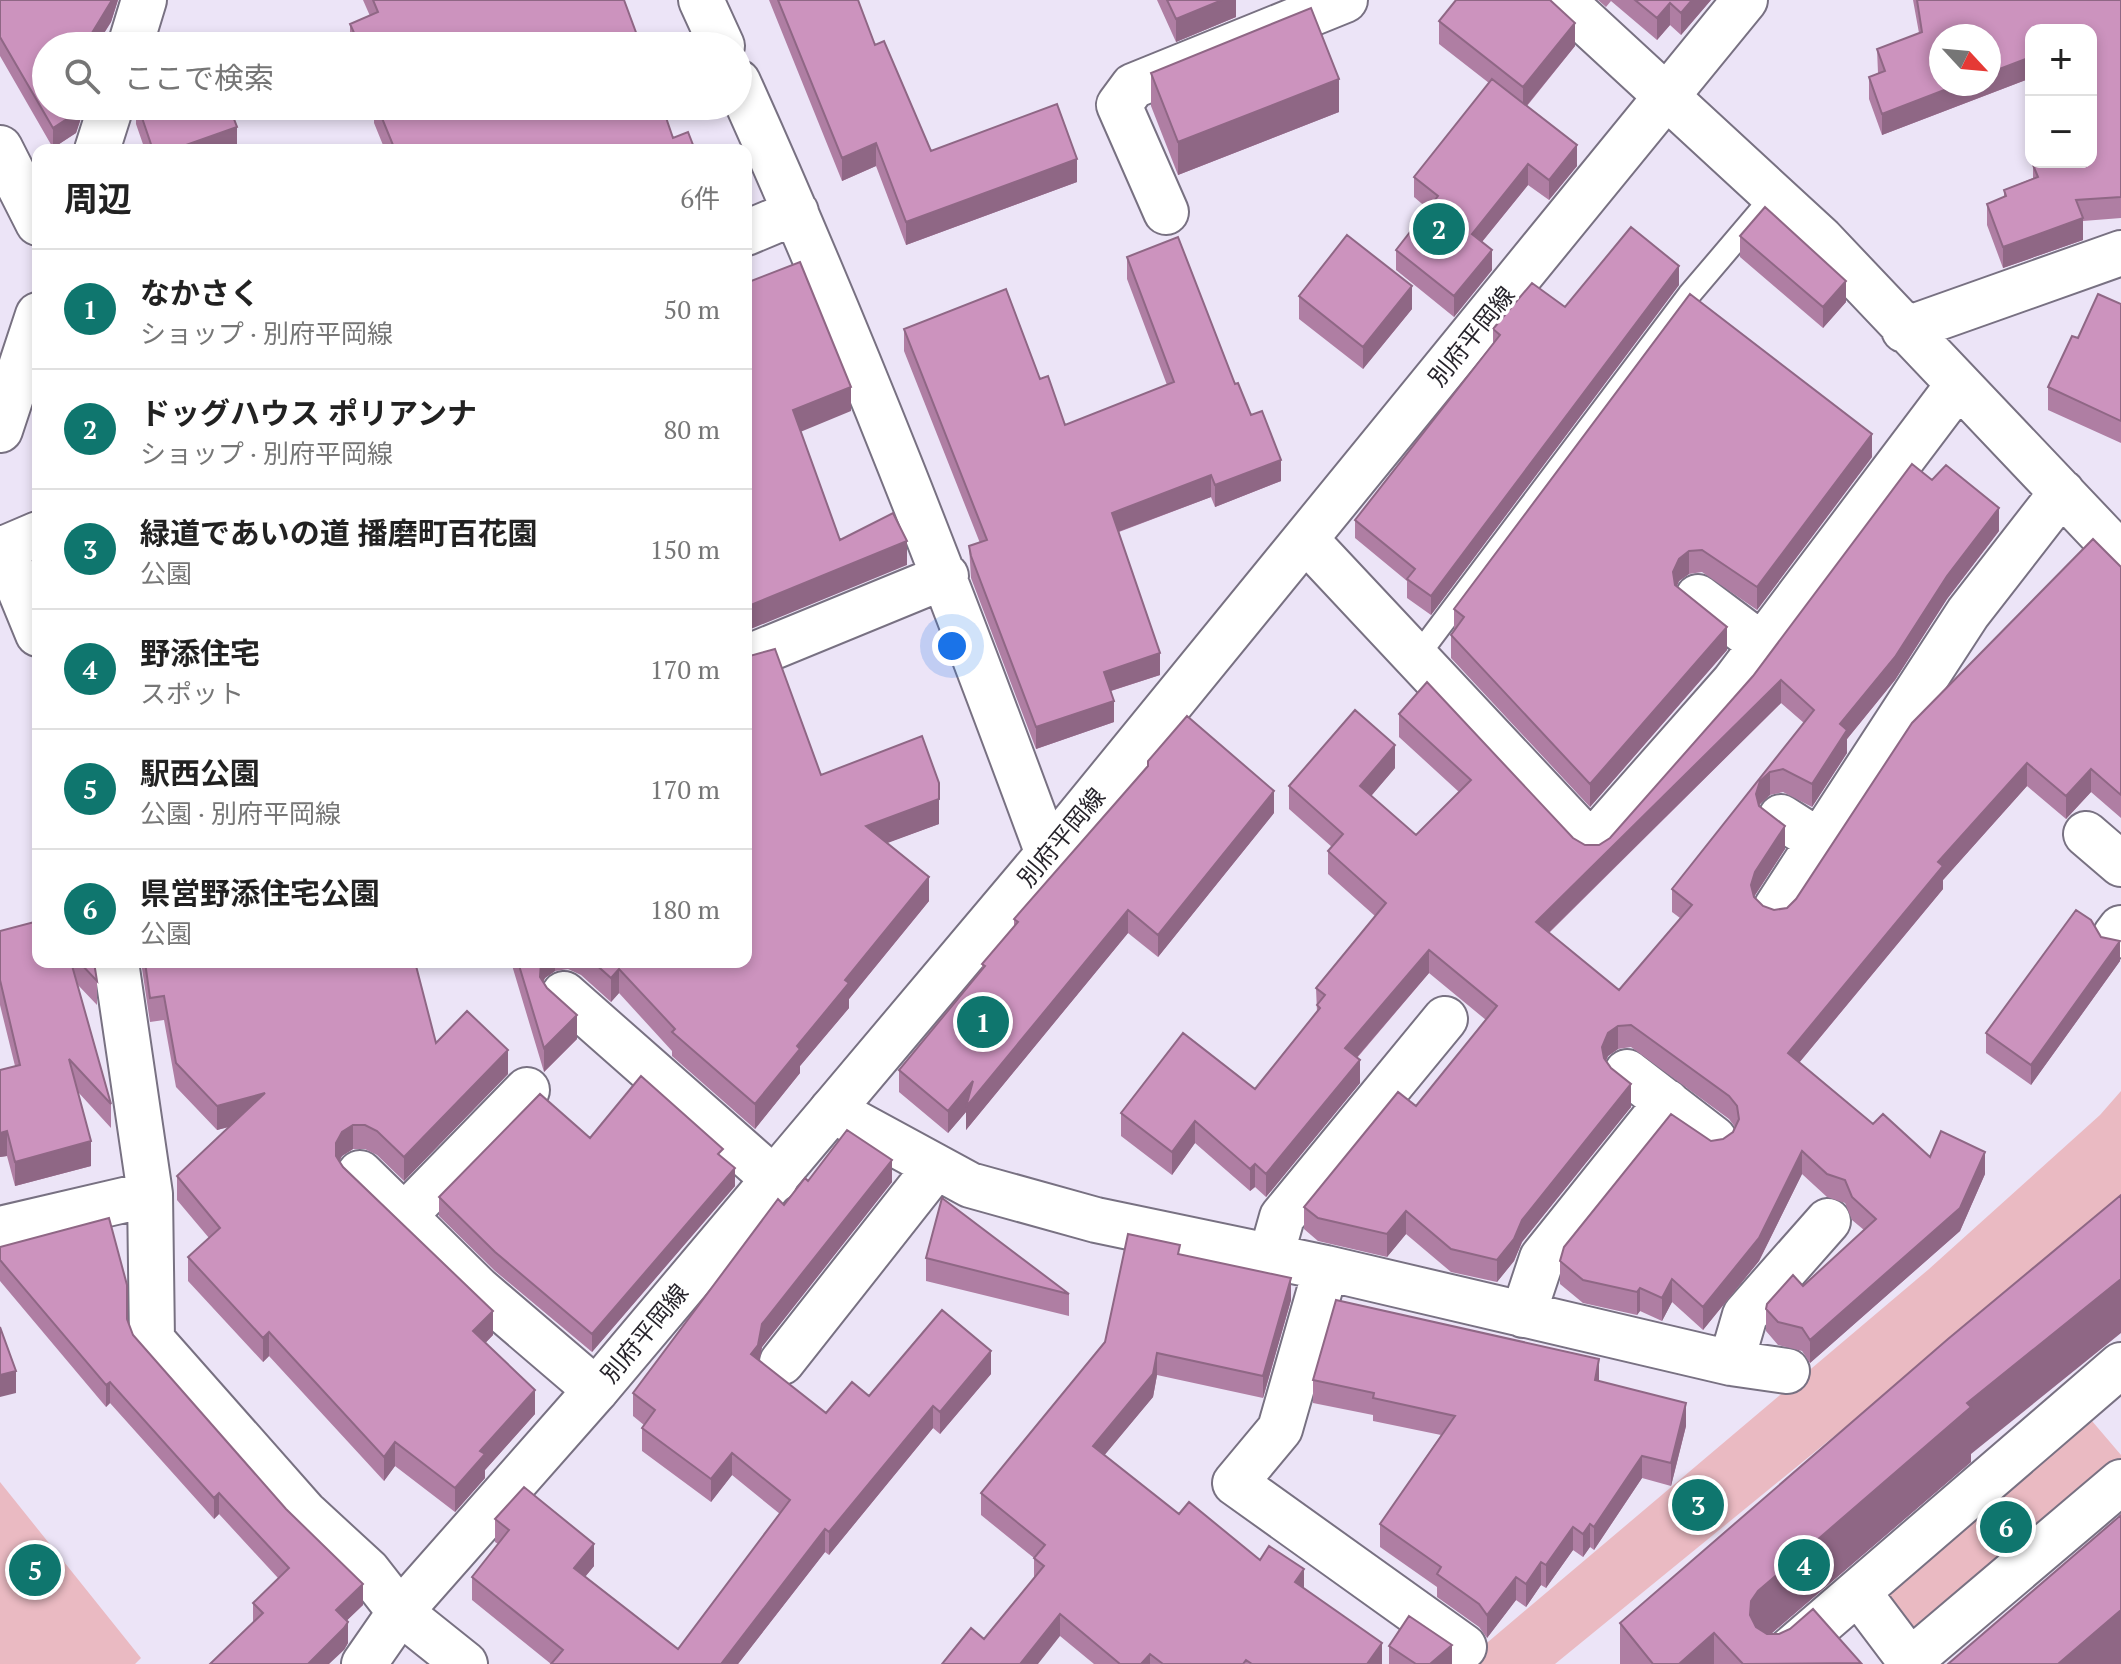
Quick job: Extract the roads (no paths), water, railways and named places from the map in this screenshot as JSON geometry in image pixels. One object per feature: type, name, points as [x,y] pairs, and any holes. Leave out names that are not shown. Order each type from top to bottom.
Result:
[{"type":"street","points":[[134,32],[144,0]]},
{"type":"street","points":[[701,0],[716,32]]},
{"type":"street","points":[[1166,212],[1119,105],[1133,86],[1345,0]]},
{"type":"street","points":[[1562,0],[1775,194],[2121,555]]},
{"type":"street","name":"別府平岡線","points":[[364,1664],[400,1612],[596,1390],[1048,854],[1745,0]]},
{"type":"street","points":[[752,113],[796,212],[946,576],[1048,854]]},
{"type":"street","points":[[99,144],[107,120]]},
{"type":"street","points":[[0,148],[32,211]]},
{"type":"street","points":[[752,230],[796,212]]},
{"type":"street","points":[[1904,330],[2121,253]]},
{"type":"street","points":[[0,430],[32,333]]},
{"type":"street","points":[[1306,540],[1591,844],[1734,682],[1958,385]]},
{"type":"street","points":[[1776,908],[1968,613],[2062,492]]},
{"type":"street","points":[[14,544],[32,612]]},
{"type":"street","points":[[752,656],[946,576]]},
{"type":"street","points":[[1698,597],[1762,645]]},
{"type":"street","points":[[1781,817],[1820,842]]},
{"type":"street","points":[[2086,834],[2121,864]]},
{"type":"street","points":[[117,968],[150,1194],[152,1340],[305,1513],[368,1571],[400,1612],[465,1664]]},
{"type":"street","points":[[564,994],[775,1180]]},
{"type":"street","points":[[1271,1256],[1282,1217],[1444,1019]]},
{"type":"street","points":[[1627,1072],[1714,1139]]},
{"type":"street","points":[[404,1216],[527,1090]]},
{"type":"street","points":[[1523,1315],[1542,1258],[1667,1102]]},
{"type":"street","points":[[832,1110],[970,1185],[1096,1220],[1326,1268],[1731,1363],[1787,1371]]},
{"type":"street","points":[[782,1362],[935,1168]]},
{"type":"street","points":[[360,1173],[478,1289],[596,1390]]},
{"type":"street","points":[[0,1229],[150,1194]]},
{"type":"street","points":[[1731,1363],[1745,1315],[1826,1220]]},
{"type":"street","points":[[1326,1268],[1280,1429],[1235,1483],[1464,1647]]},
{"type":"street","points":[[1774,1664],[2116,1379]]},
{"type":"street","points":[[1858,1592],[1910,1661],[2121,1482]]},
{"type":"lane","points":[[1416,658],[1633,368],[1775,194]]},
{"type":"place","name":"ドッグハウス ポリアンナ","points":[[1439,229]]},
{"type":"place","name":"なかさく","points":[[983,1022]]},
{"type":"place","name":"緑道であいの道 播磨町百花園","points":[[1698,1505]]},
{"type":"place","name":"県営野添住宅公園","points":[[2006,1527]]},
{"type":"place","name":"野添住宅","points":[[1804,1565]]},
{"type":"place","name":"駅西公園","points":[[35,1570]]}]
